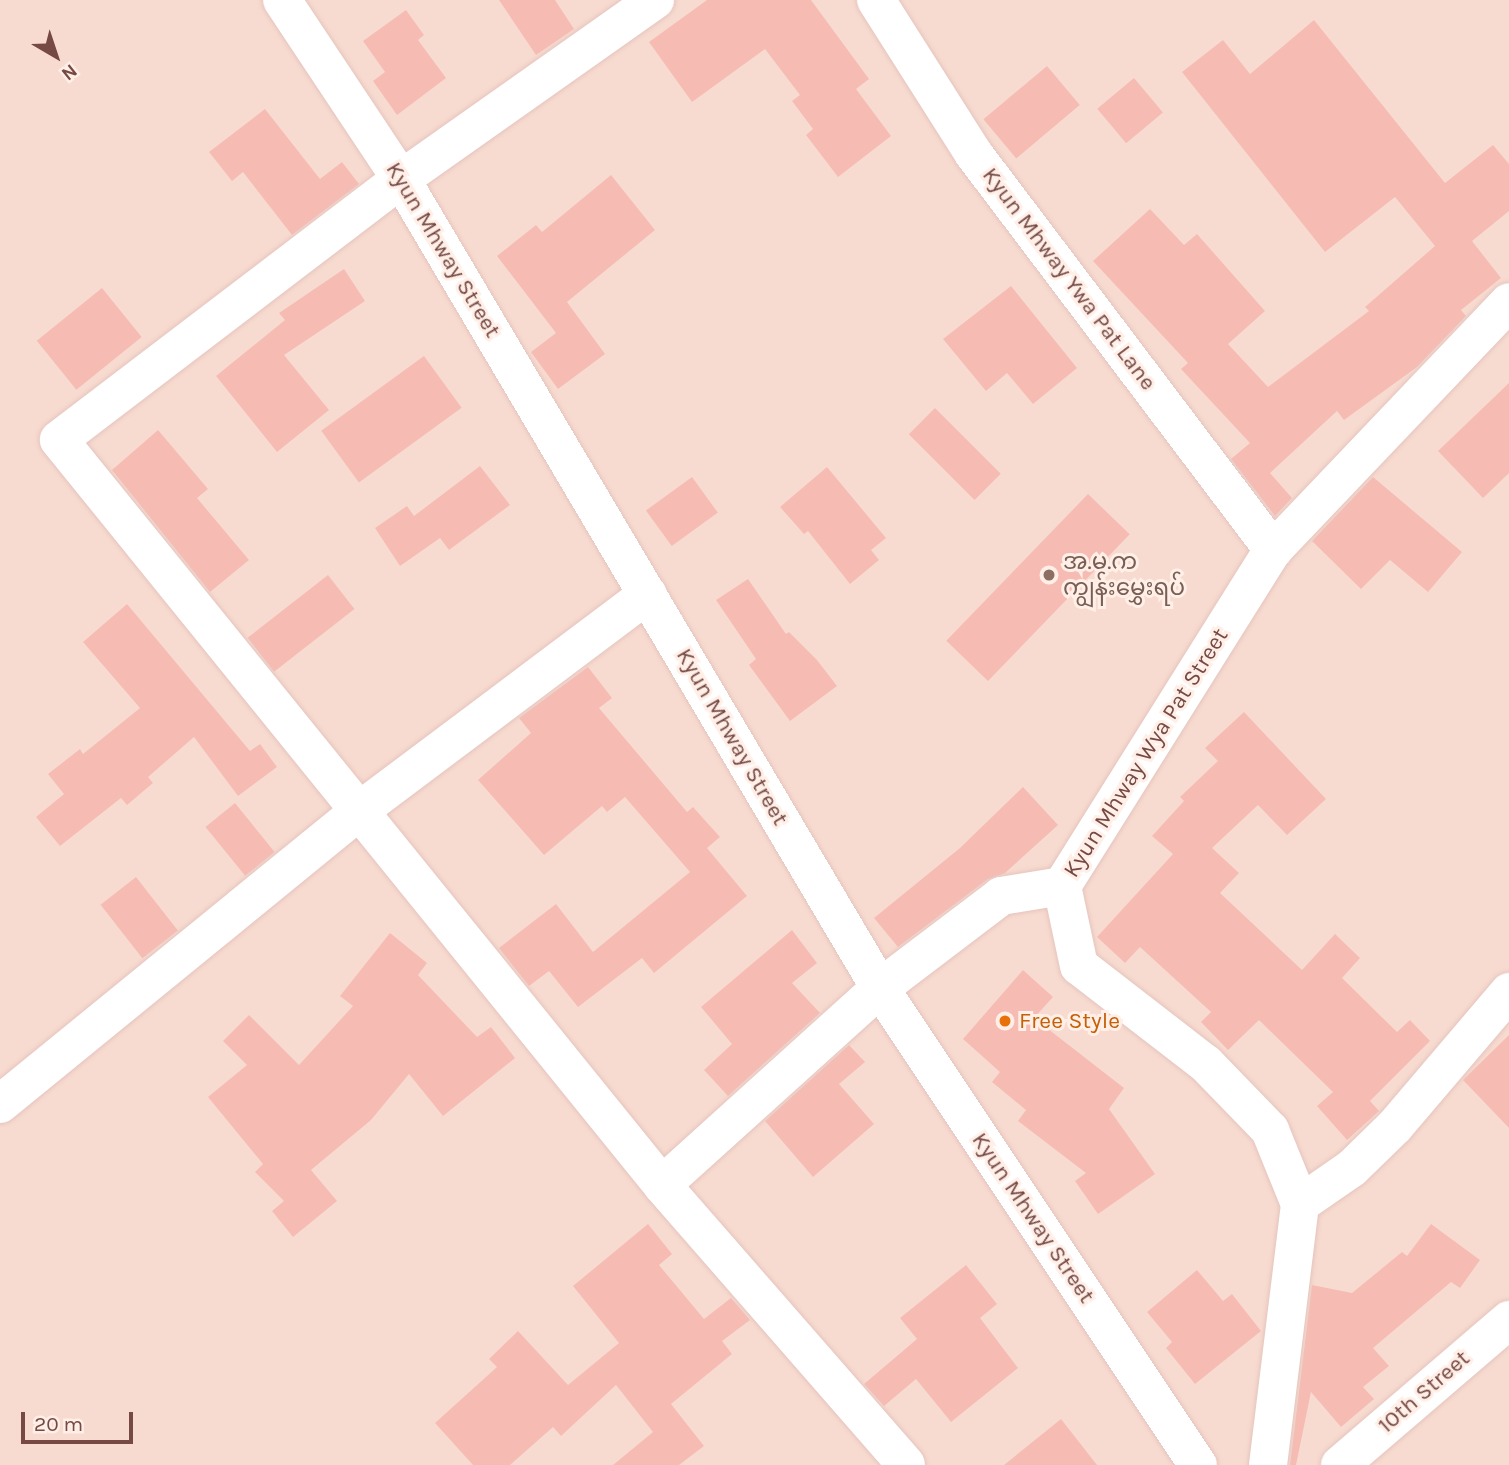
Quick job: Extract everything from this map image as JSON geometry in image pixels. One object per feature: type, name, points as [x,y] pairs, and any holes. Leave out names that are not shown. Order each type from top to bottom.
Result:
[{"type":"street","name":"Kyun Mhway Street","points":[[282,0],[401,179],[880,988],[1198,1465]]},
{"type":"street","points":[[655,0],[401,179],[59,440],[662,1185],[906,1465]]},
{"type":"street","name":"Kyun Mhway Ywa Pat Lane","points":[[876,0],[973,153],[1273,550]]},
{"type":"street","name":"Kyun Mhway Wya Pat Street","points":[[1269,1465],[1300,1205],[1270,1130],[1206,1064],[1079,966],[1062,887],[1273,550],[1509,303]]},
{"type":"street","points":[[0,1104],[359,811],[648,594]]},
{"type":"street","points":[[662,1185],[880,988],[1001,896],[1062,887]]},
{"type":"street","points":[[1300,1205],[1352,1168],[1395,1126],[1509,992]]},
{"type":"street","name":"10th Street","points":[[1340,1465],[1509,1320]]},
{"type":"shaded area","points":[[0,0],[1509,0],[1509,1465],[0,1465]]},
{"type":"building","points":[[499,0],[555,0],[574,29],[536,55]]},
{"type":"building","points":[[707,0],[811,0],[869,79],[856,89],[891,136],[838,177],[806,135],[813,129],[792,101],[800,95],[765,49],[692,102],[649,42]]},
{"type":"building","points":[[406,10],[424,35],[418,40],[446,78],[397,115],[373,81],[385,72],[363,41]]},
{"type":"building","points":[[1314,20],[1445,183],[1493,145],[1509,164],[1509,211],[1472,241],[1501,278],[1461,310],[1466,316],[1417,367],[1344,420],[1337,411],[1270,473],[1292,498],[1275,516],[1231,459],[1250,443],[1181,369],[1188,363],[1093,261],[1150,209],[1184,245],[1197,234],[1265,311],[1228,344],[1268,387],[1369,311],[1365,307],[1435,246],[1395,197],[1325,252],[1182,72],[1223,40],[1250,74]]},
{"type":"building","points":[[1047,66],[1080,105],[1016,158],[983,119]]},
{"type":"building","points":[[1134,78],[1163,112],[1126,143],[1097,109]]},
{"type":"building","points":[[265,109],[320,179],[342,162],[359,184],[292,235],[243,172],[232,181],[209,152]]},
{"type":"building","points":[[611,175],[655,230],[567,302],[605,354],[558,389],[531,352],[556,333],[497,256],[536,225],[542,232]]},
{"type":"building","points":[[344,269],[365,301],[284,355],[329,410],[277,452],[216,376],[285,320],[279,313]]},
{"type":"building","points":[[1011,286],[1077,368],[1033,404],[1007,373],[986,391],[943,339]]},
{"type":"building","points":[[102,288],[142,337],[76,390],[37,341]]},
{"type":"building","points":[[424,356],[462,408],[359,482],[321,431]]},
{"type":"building","points":[[1509,383],[1509,473],[1483,498],[1438,451]]},
{"type":"building","points":[[935,408],[1001,474],[975,500],[909,434]]},
{"type":"building","points":[[158,430],[208,489],[197,498],[249,560],[210,592],[112,470]]},
{"type":"building","points":[[480,466],[510,505],[449,550],[440,538],[400,566],[375,528],[407,506],[414,516]]},
{"type":"building","points":[[827,467],[886,538],[871,550],[879,560],[850,584],[808,531],[804,534],[780,507]]},
{"type":"building","points":[[692,477],[718,513],[672,546],[646,511]]},
{"type":"building","points":[[1373,477],[1462,552],[1428,592],[1390,560],[1361,589],[1312,541]]},
{"type":"building","points":[[1088,494],[1130,534],[988,681],[946,641]]},
{"type":"building","points":[[328,575],[354,609],[274,672],[248,638]]},
{"type":"building","points":[[748,579],[786,634],[789,632],[817,660],[837,686],[790,721],[749,665],[756,659],[716,600]]},
{"type":"building","points":[[127,604],[250,751],[260,744],[277,767],[238,796],[194,737],[148,777],[153,783],[127,805],[121,798],[60,846],[36,817],[64,794],[48,774],[80,749],[83,754],[140,708],[83,642]]},
{"type":"building","points":[[588,667],[612,698],[599,708],[687,812],[693,807],[720,837],[707,848],[747,896],[654,973],[642,958],[578,1007],[549,971],[529,986],[499,948],[556,904],[593,952],[690,872],[625,797],[607,812],[602,806],[544,855],[478,780],[531,733],[519,718]]},
{"type":"building","points":[[1244,712],[1326,799],[1287,835],[1258,805],[1212,848],[1239,873],[1220,893],[1302,970],[1335,934],[1360,958],[1342,978],[1397,1032],[1410,1020],[1430,1041],[1370,1101],[1379,1111],[1347,1140],[1317,1106],[1333,1092],[1259,1020],[1228,1050],[1201,1022],[1211,1012],[1140,947],[1125,963],[1097,937],[1173,854],[1152,836],[1184,801],[1180,797],[1218,761],[1205,748]]},
{"type":"building","points":[[1023,787],[1058,825],[1005,873],[988,879],[898,947],[874,918],[960,848]]},
{"type":"building","points":[[235,803],[275,852],[245,876],[205,827]]},
{"type":"building","points":[[136,877],[178,931],[142,958],[101,905]]},
{"type":"building","points":[[792,930],[817,963],[792,983],[820,1013],[728,1096],[704,1070],[732,1044],[701,1007]]},
{"type":"building","points":[[390,933],[427,963],[418,975],[477,1037],[491,1027],[515,1058],[443,1116],[409,1074],[371,1120],[311,1170],[337,1201],[293,1237],[272,1211],[284,1201],[255,1172],[263,1164],[208,1097],[247,1065],[223,1041],[249,1015],[299,1065],[353,1006],[340,996]]},
{"type":"building","points":[[1023,970],[1053,997],[1034,1018],[1124,1088],[1109,1109],[1155,1174],[1098,1214],[1075,1181],[1086,1173],[1018,1121],[1026,1110],[992,1082],[1000,1072],[963,1039]]},
{"type":"building","points":[[1509,1035],[1509,1128],[1463,1080]]},
{"type":"building","points":[[849,1045],[865,1062],[839,1084],[874,1124],[813,1177],[765,1121]]},
{"type":"building","points":[[648,1224],[672,1254],[659,1265],[704,1319],[731,1298],[750,1320],[722,1341],[732,1354],[671,1404],[704,1446],[679,1465],[613,1465],[653,1432],[616,1385],[561,1436],[553,1427],[510,1465],[473,1465],[435,1423],[497,1367],[489,1359],[518,1331],[568,1385],[619,1343],[573,1286]]},
{"type":"building","points":[[1431,1224],[1480,1260],[1460,1288],[1451,1282],[1373,1348],[1389,1366],[1363,1387],[1374,1399],[1341,1427],[1311,1392],[1296,1465],[1290,1465],[1312,1285],[1352,1293],[1402,1252],[1407,1256]]},
{"type":"building","points":[[966,1265],[997,1304],[980,1318],[1018,1368],[951,1422],[916,1379],[884,1406],[864,1384],[917,1339],[900,1318]]},
{"type":"building","points":[[1197,1270],[1223,1301],[1232,1294],[1261,1331],[1195,1384],[1166,1348],[1172,1342],[1147,1312]]},
{"type":"building","points":[[1061,1419],[1097,1465],[1004,1465]]},
{"type":"place","name":"အ.မ.က ကျွန်းမွှေးရပ်","points":[[1049,575]]},
{"type":"place","name":"Free Style","points":[[1005,1021]]}]
